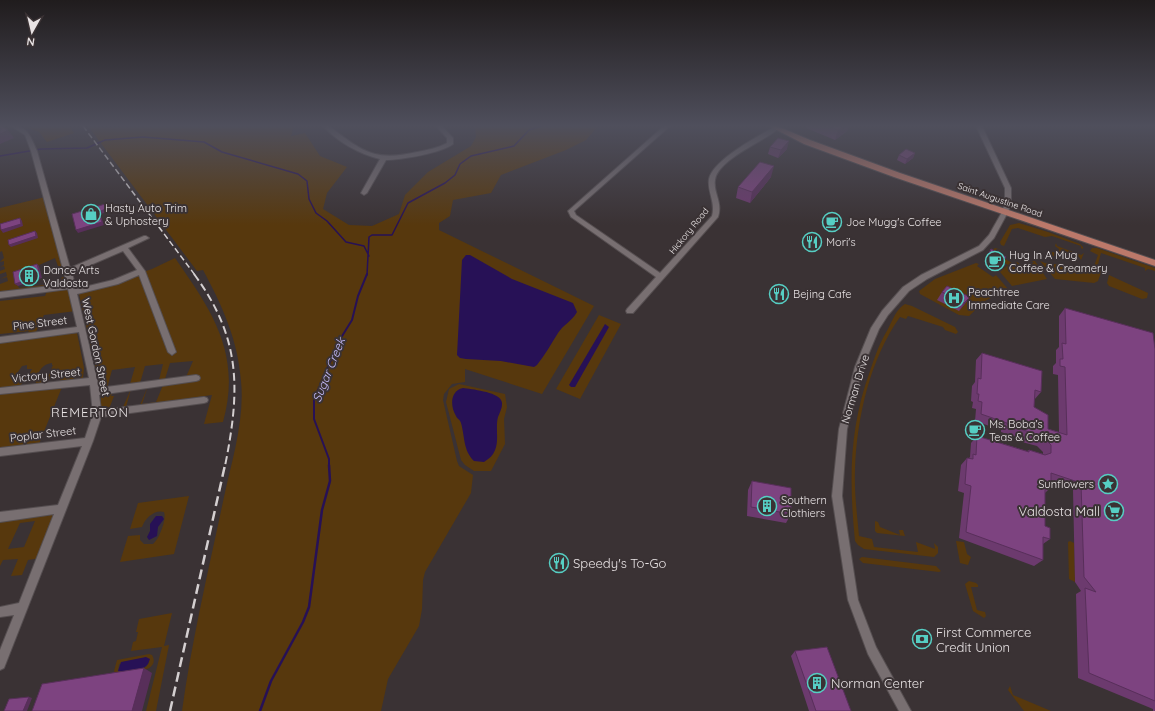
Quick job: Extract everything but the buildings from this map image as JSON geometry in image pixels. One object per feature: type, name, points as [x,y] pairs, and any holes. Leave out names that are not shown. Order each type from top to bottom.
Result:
[{"type":"main road","name":"Saint Augustine Road","points":[[854,159],[1155,263]]},
{"type":"main road","points":[[1033,222],[1087,247]]},
{"type":"street","name":"West Gordon Street","points":[[0,664],[89,441],[97,414],[94,381],[73,289],[36,159]]},
{"type":"street","points":[[364,193],[383,159]]},
{"type":"street","points":[[629,159],[572,208],[571,214],[661,277]]},
{"type":"street","name":"Hickory Road","points":[[630,311],[715,216],[718,206],[712,181],[717,168],[729,159]]},
{"type":"street","name":"Norman Drive","points":[[905,711],[872,650],[853,600],[837,496],[843,429],[859,368],[875,328],[885,313],[906,289],[924,277],[981,248],[992,236],[1005,212],[1008,203],[1008,188],[995,159]]},
{"type":"street","points":[[68,272],[146,238]]},
{"type":"street","points":[[124,248],[141,271],[172,352]]},
{"type":"street","points":[[0,294],[73,289],[115,282],[141,271]]},
{"type":"street","name":"Pine Street","points":[[0,340],[82,329]]},
{"type":"street","points":[[96,392],[196,378]]},
{"type":"street","name":"Victory Street","points":[[0,391],[94,381]]},
{"type":"street","points":[[97,414],[204,400]]},
{"type":"street","name":"Poplar Street","points":[[0,452],[89,441]]},
{"type":"street","points":[[0,517],[62,509]]},
{"type":"street","points":[[0,612],[23,608]]},
{"type":"shaded area","points":[[113,159],[328,159],[347,167],[327,193],[323,209],[349,225],[372,226],[399,214],[405,195],[428,172],[449,159],[542,159],[501,175],[491,193],[453,200],[450,216],[439,223],[439,230],[594,306],[542,394],[465,369],[465,382],[452,384],[444,394],[443,400],[457,461],[459,466],[473,475],[471,493],[425,572],[419,626],[388,679],[381,711],[182,711],[196,630],[234,454],[242,395],[239,366],[233,337],[228,323],[217,296],[203,270],[197,271]]},
{"type":"shaded area","points":[[45,197],[64,272],[61,274],[55,258],[16,275],[18,286],[19,288],[60,283],[62,277],[65,277],[67,284],[0,293],[0,284],[8,281],[7,277],[0,279],[7,276],[6,272],[0,274],[0,271],[5,269],[4,266],[0,267],[4,265],[4,261],[0,262],[4,258],[2,251],[0,252],[0,208]]},
{"type":"shaded area","points":[[1019,223],[1080,244],[1083,249],[1081,246],[1052,236],[1045,237],[1018,228],[1012,229],[1004,246],[1001,245],[1000,242],[1010,225]]},
{"type":"shaded area","points":[[1056,243],[1057,246],[1081,255],[1084,253],[1081,260],[1079,257],[1054,254],[1054,256],[1052,256],[1052,252],[1058,253],[1059,249],[1055,246]]},
{"type":"shaded area","points":[[995,248],[1002,250],[997,249],[995,251],[999,253],[998,255],[1014,264],[1017,262],[1021,265],[1034,263],[1032,261],[1035,261],[1047,279],[1012,286],[1000,272],[1008,265],[989,253]]},
{"type":"shaded area","points":[[1092,248],[1097,248],[1155,268],[1155,271],[1148,269],[1145,271],[1145,268],[1101,253],[1097,268],[1102,270],[1098,281],[1094,283],[1055,279],[1040,261],[1045,263],[1088,268],[1087,264],[1094,266],[1098,255],[1090,251]]},
{"type":"shaded area","points":[[466,255],[470,255],[512,279],[573,303],[577,312],[573,318],[560,330],[543,357],[534,367],[501,361],[466,359],[460,358],[457,355],[462,260]]},
{"type":"shaded area","points":[[175,258],[201,296],[220,334],[226,354],[229,375],[228,398],[223,422],[204,424],[212,395],[140,405],[148,386],[142,404],[156,402],[163,385],[186,377],[193,361],[170,363],[165,379],[159,380],[163,364],[145,366],[140,383],[130,384],[135,367],[112,370],[107,388],[100,387],[79,294],[152,269]]},
{"type":"shaded area","points":[[976,263],[979,264],[977,266],[993,277],[996,275],[1008,289],[985,301],[969,316],[959,315],[920,294],[919,291],[935,279]]},
{"type":"shaded area","points":[[1109,275],[1148,293],[1147,298],[1142,299],[1109,286],[1107,283]]},
{"type":"shaded area","points":[[69,290],[76,311],[44,315],[35,334],[27,334],[29,331],[0,334],[0,301],[45,296],[47,291]]},
{"type":"shaded area","points":[[905,304],[955,327],[958,332],[956,334],[945,330],[943,327],[908,316],[906,319],[900,317],[881,351],[867,389],[862,409],[856,449],[855,486],[859,536],[872,539],[874,547],[918,552],[916,542],[935,549],[934,543],[938,547],[938,553],[934,557],[864,549],[855,541],[852,497],[852,455],[858,413],[863,392],[880,344],[895,315]]},
{"type":"shaded area","points":[[599,315],[621,324],[580,399],[556,389]]},
{"type":"shaded area","points":[[605,324],[609,327],[575,387],[571,387],[569,385]]},
{"type":"shaded area","points":[[77,333],[84,368],[83,378],[80,380],[81,375],[76,376],[72,381],[60,382],[61,377],[50,378],[46,384],[35,385],[38,376],[40,378],[48,376],[53,365],[52,363],[43,366],[35,380],[26,381],[32,369],[27,369],[27,365],[22,366],[13,379],[20,380],[27,376],[20,386],[0,388],[0,342]]},
{"type":"shaded area","points":[[459,384],[505,394],[507,407],[504,419],[505,444],[491,471],[474,471],[465,465],[461,460],[446,402],[449,389]]},
{"type":"shaded area","points":[[62,387],[39,444],[0,449],[0,394]]},
{"type":"shaded area","points":[[463,388],[489,393],[499,397],[502,402],[497,423],[496,447],[490,458],[484,462],[474,461],[470,457],[465,443],[461,423],[454,412],[452,404],[453,396],[456,392]]},
{"type":"shaded area","points":[[131,389],[126,407],[104,410],[101,408],[101,397],[105,393],[113,391],[111,396],[114,396],[109,409],[123,407]]},
{"type":"shaded area","points":[[189,496],[174,554],[120,562],[128,536],[140,535],[140,540],[144,544],[153,544],[158,538],[162,529],[165,515],[164,512],[161,511],[151,515],[142,527],[130,529],[138,503]]},
{"type":"shaded area","points":[[54,513],[55,515],[40,558],[28,560],[22,575],[11,576],[18,559],[3,560],[0,566],[0,520]],"holes":[[[35,521],[24,547],[8,549],[20,523]]]},
{"type":"shaded area","points":[[156,516],[162,516],[164,519],[158,527],[157,536],[149,540],[147,537],[150,531],[150,524]]},
{"type":"shaded area","points":[[875,521],[878,522],[880,527],[900,535],[899,530],[903,530],[905,536],[877,533],[875,531]]},
{"type":"shaded area","points":[[956,541],[964,542],[967,554],[971,557],[968,565],[960,563]]},
{"type":"shaded area","points":[[1070,541],[1074,543],[1075,582],[1069,579],[1068,542]]},
{"type":"shaded area","points":[[862,557],[936,566],[941,571],[863,563],[859,559]]},
{"type":"shaded area","points":[[969,581],[978,585],[978,587],[971,587],[977,610],[985,612],[986,616],[984,618],[973,611],[965,584]]},
{"type":"shaded area","points":[[172,613],[164,646],[169,645],[156,711],[146,711],[162,647],[131,651],[133,642],[136,641],[138,632],[136,632],[139,619]]},
{"type":"shaded area","points":[[149,654],[152,655],[154,661],[148,669],[116,674],[114,671],[117,660]],"holes":[[[149,662],[146,667],[118,671],[119,664]]]},
{"type":"shaded area","points":[[146,657],[150,659],[148,664],[138,670],[130,672],[118,671],[121,662]]},
{"type":"shaded area","points":[[1010,686],[1013,695],[1051,711],[1024,711],[1008,690]]},
{"type":"waterway","points":[[247,159],[298,174],[307,181],[309,199],[316,213],[327,221],[346,242],[364,246],[368,254]]},
{"type":"waterway","name":"Sugar Creek","points":[[368,254],[369,237],[372,235],[392,235],[408,203],[445,183],[455,175],[460,164],[467,159]]},
{"type":"waterway","name":"Sugar Creek","points":[[367,275],[368,254]]},
{"type":"waterway","name":"Sugar Creek","points":[[329,465],[329,459],[314,419],[314,400],[339,341],[352,320],[358,296],[367,274]]},
{"type":"waterway","name":"Sugar Creek","points":[[260,711],[271,681],[303,622],[309,607],[322,510],[330,481],[329,465]]},
{"type":"railway","points":[[108,159],[195,275]]},
{"type":"railway","points":[[194,274],[210,298],[221,321],[229,344],[233,366],[233,414],[225,466]]},
{"type":"railway","points":[[170,711],[225,465]]},
{"type":"place","name":"Hasty Auto Trim & Uphostery","points":[[91,214]]},
{"type":"place","name":"Joe Mugg's Coffee","points":[[832,222]]},
{"type":"place","name":"Mori's","points":[[812,242]]},
{"type":"place","name":"Hug In A Mug Coffee & Creamery","points":[[995,261]]},
{"type":"place","name":"Dance Arts Valdosta","points":[[29,276]]},
{"type":"place","name":"Bejing Cafe","points":[[779,294]]},
{"type":"place","name":"Peachtree Immediate Care","points":[[954,298]]},
{"type":"place","name":"Ms. Boba’s Teas & Coffee","points":[[975,430]]},
{"type":"place","name":"Sunflowers","points":[[1108,484]]},
{"type":"place","name":"Southern Clothiers","points":[[767,506]]},
{"type":"place","name":"Valdosta Mall","points":[[1114,511]]},
{"type":"place","name":"Speedy's To-Go","points":[[559,563]]},
{"type":"place","name":"First Commerce Credit Union","points":[[922,639]]},
{"type":"place","name":"Norman Center","points":[[817,683]]},
{"type":"district","name":"REMERTON","points":[[90,412]]}]
